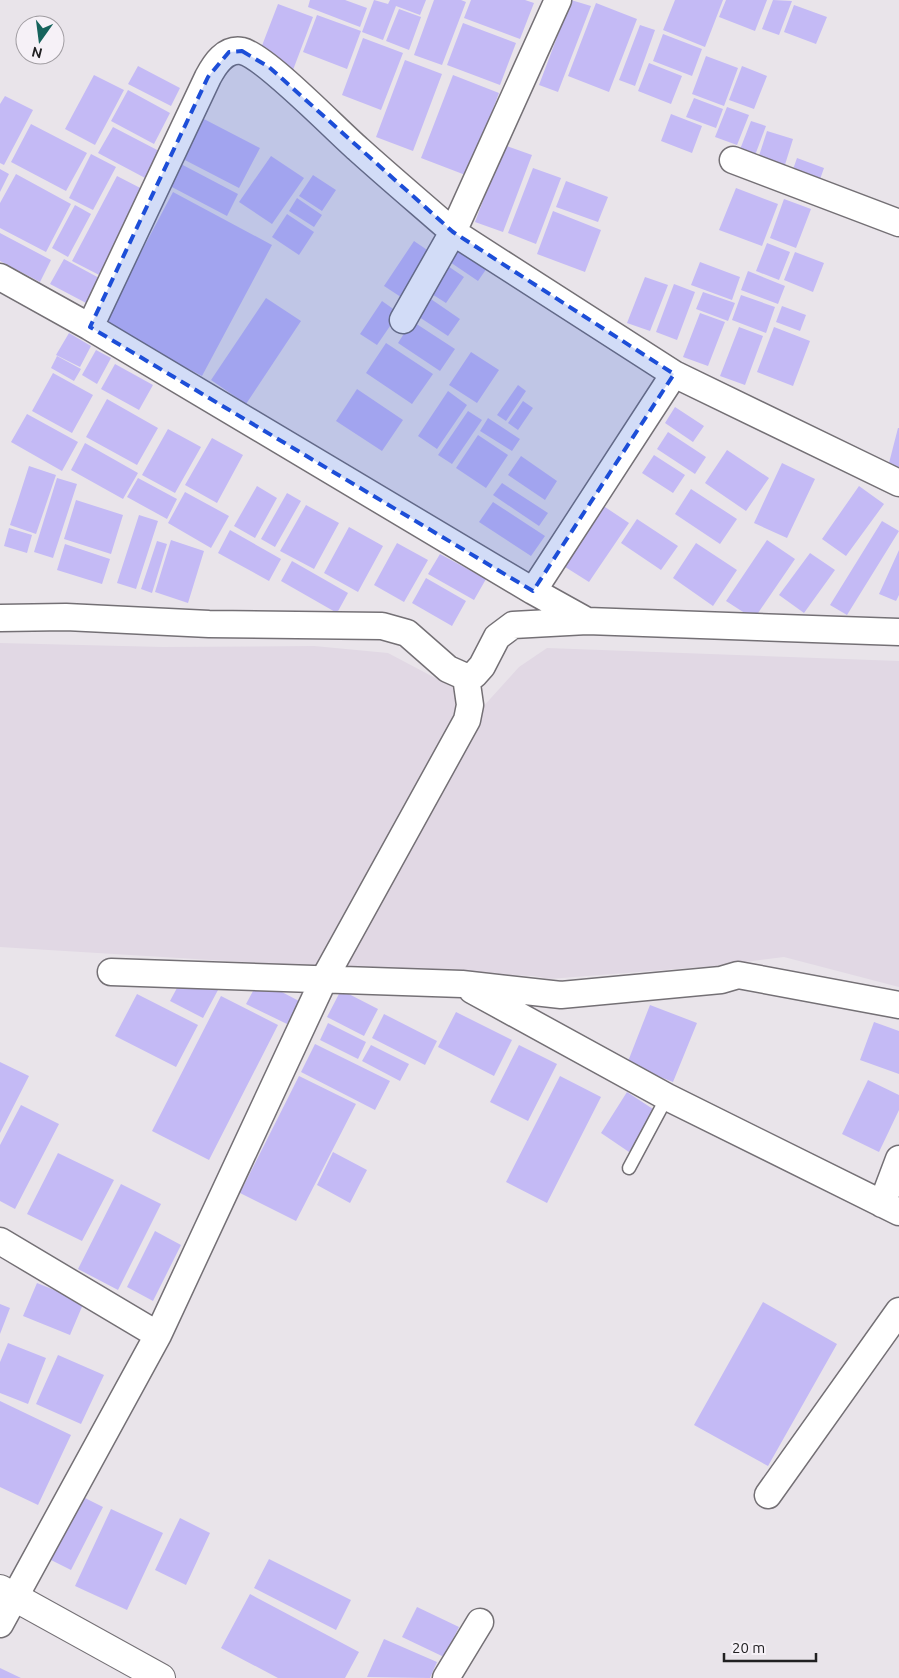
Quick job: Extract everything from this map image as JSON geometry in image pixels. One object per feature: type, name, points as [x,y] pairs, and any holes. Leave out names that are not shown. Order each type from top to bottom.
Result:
[{"type":"street","points":[[403,320],[453,232],[558,0]]},
{"type":"street","points":[[90,328],[208,77],[216,64],[229,52],[242,51],[269,67],[357,149],[453,232],[674,374],[899,483]]},
{"type":"street","points":[[733,160],[899,223]]},
{"type":"street","points":[[0,277],[90,328],[533,591],[587,621]]},
{"type":"street","points":[[533,591],[674,374]]},
{"type":"street","points":[[0,618],[66,617],[209,624],[382,626],[406,633],[448,669],[466,677],[474,674],[482,666],[497,637],[513,626],[587,621],[899,632]]},
{"type":"street","points":[[0,1624],[7,1594],[158,1335],[324,979],[467,720],[470,705],[466,677]]},
{"type":"street","points":[[111,972],[462,984],[561,995],[721,980],[738,975],[899,1005]]},
{"type":"street","points":[[462,984],[667,1097],[890,1208],[899,1159]]},
{"type":"street","points":[[0,1241],[158,1335]]},
{"type":"street","points":[[768,1496],[899,1311]]},
{"type":"street","points":[[7,1594],[161,1678]]},
{"type":"street","points":[[446,1678],[480,1622]]},
{"type":"lane","points":[[629,1168],[667,1097]]},
{"type":"highlighted area","points":[[242,51],[269,67],[453,232],[674,374],[533,591],[90,327],[208,77],[229,52]]},
{"type":"shaded area","points":[[0,643],[163,647],[314,646],[388,653],[458,690],[481,709],[519,667],[547,648],[899,661],[899,987],[784,957],[715,966],[549,979],[534,976],[344,968],[0,947]]},
{"type":"building","points":[[310,0],[345,0],[367,8],[360,27],[308,7]]},
{"type":"building","points":[[374,0],[388,4],[390,0],[426,0],[420,15],[396,6],[383,40],[362,32]]},
{"type":"building","points":[[434,0],[461,0],[466,2],[442,65],[414,55]]},
{"type":"building","points":[[471,0],[525,0],[534,3],[520,39],[464,18]]},
{"type":"building","points":[[571,0],[591,6],[558,92],[539,85]]},
{"type":"building","points":[[675,0],[723,0],[705,47],[663,30]]},
{"type":"building","points":[[726,0],[767,0],[755,31],[719,17]]},
{"type":"building","points":[[773,0],[792,1],[779,35],[762,29]]},
{"type":"building","points":[[596,3],[637,19],[609,92],[568,76]]},
{"type":"building","points":[[278,4],[313,17],[293,70],[258,56]]},
{"type":"building","points":[[794,5],[827,17],[816,44],[784,32]]},
{"type":"building","points":[[399,9],[421,17],[409,50],[386,41]]},
{"type":"building","points":[[317,15],[361,31],[347,69],[303,52]]},
{"type":"building","points":[[463,23],[516,43],[500,85],[447,65]]},
{"type":"building","points":[[640,25],[655,30],[635,86],[619,80]]},
{"type":"building","points":[[663,34],[702,49],[692,76],[653,61]]},
{"type":"building","points":[[363,38],[403,53],[381,110],[342,95]]},
{"type":"building","points":[[706,56],[738,68],[724,106],[692,94]]},
{"type":"building","points":[[405,60],[442,74],[413,151],[376,137]]},
{"type":"building","points":[[649,63],[682,76],[671,104],[638,91]]},
{"type":"building","points":[[138,66],[180,88],[171,106],[128,84]]},
{"type":"building","points":[[742,66],[767,76],[754,109],[729,100]]},
{"type":"building","points":[[94,75],[124,90],[95,145],[65,129]]},
{"type":"building","points":[[453,75],[499,93],[468,176],[421,158]]},
{"type":"building","points":[[128,90],[170,113],[154,144],[111,121]]},
{"type":"building","points":[[5,96],[33,110],[4,165],[0,163],[0,104]]},
{"type":"building","points":[[694,98],[723,109],[716,128],[686,117]]},
{"type":"building","points":[[727,107],[749,115],[737,145],[715,137]]},
{"type":"building","points":[[671,114],[702,126],[692,153],[661,141]]},
{"type":"building","points":[[202,118],[260,148],[239,188],[181,158]]},
{"type":"building","points":[[751,121],[766,126],[754,158],[739,152]]},
{"type":"building","points":[[31,124],[87,153],[66,191],[11,162]]},
{"type":"building","points":[[113,127],[161,152],[147,179],[98,153]]},
{"type":"building","points":[[767,131],[793,139],[783,171],[757,162]]},
{"type":"building","points":[[504,145],[532,155],[503,232],[475,222]]},
{"type":"building","points":[[91,154],[116,167],[93,210],[69,198]]},
{"type":"building","points":[[271,156],[304,178],[272,224],[239,202]]},
{"type":"building","points":[[797,158],[824,168],[818,185],[791,175]]},
{"type":"building","points":[[179,163],[238,194],[227,216],[168,185]]},
{"type":"building","points":[[533,168],[561,178],[536,244],[508,233]]},
{"type":"building","points":[[0,169],[9,174],[0,192]]},
{"type":"building","points":[[16,174],[71,204],[46,252],[0,228],[0,203]]},
{"type":"building","points":[[313,175],[336,190],[322,211],[299,196]]},
{"type":"building","points":[[117,176],[150,193],[105,278],[72,261]]},
{"type":"building","points":[[566,181],[608,197],[598,222],[556,207]]},
{"type":"building","points":[[736,188],[778,204],[762,246],[719,230]]},
{"type":"building","points":[[173,192],[272,245],[202,376],[103,324]]},
{"type":"building","points":[[297,198],[322,215],[314,227],[289,211]]},
{"type":"building","points":[[784,199],[811,209],[796,248],[770,238]]},
{"type":"building","points":[[75,205],[91,214],[68,257],[52,248]]},
{"type":"building","points":[[553,211],[601,230],[585,272],[537,254]]},
{"type":"building","points":[[287,214],[314,232],[299,255],[272,237]]},
{"type":"building","points":[[0,233],[51,260],[40,282],[0,261]]},
{"type":"building","points":[[414,241],[436,256],[407,301],[384,286]]},
{"type":"building","points":[[450,243],[487,268],[478,281],[441,256]]},
{"type":"building","points":[[767,243],[790,252],[779,280],[756,271]]},
{"type":"building","points":[[795,252],[824,263],[813,292],[784,280]]},
{"type":"building","points":[[64,259],[101,279],[88,304],[50,284]]},
{"type":"building","points":[[442,262],[464,277],[446,303],[424,289]]},
{"type":"building","points":[[700,262],[740,277],[732,300],[691,285]]},
{"type":"building","points":[[748,271],[785,286],[778,304],[741,290]]},
{"type":"building","points":[[645,277],[668,285],[650,331],[627,323]]},
{"type":"building","points":[[674,284],[695,292],[677,340],[656,332]]},
{"type":"building","points":[[703,292],[735,303],[728,321],[696,309]]},
{"type":"building","points":[[425,295],[460,319],[448,336],[413,313]]},
{"type":"building","points":[[741,295],[775,307],[766,333],[732,320]]},
{"type":"building","points":[[266,298],[301,321],[246,404],[211,380]]},
{"type":"building","points":[[382,301],[399,313],[377,345],[360,334]]},
{"type":"building","points":[[782,306],[806,315],[800,331],[776,322]]},
{"type":"building","points":[[700,313],[725,322],[708,366],[683,357]]},
{"type":"building","points":[[412,321],[455,349],[440,371],[398,343]]},
{"type":"building","points":[[739,327],[763,336],[745,385],[720,376]]},
{"type":"building","points":[[774,327],[810,341],[793,386],[757,372]]},
{"type":"building","points":[[69,333],[91,346],[80,367],[56,355]]},
{"type":"building","points":[[386,343],[433,374],[412,404],[366,373]]},
{"type":"building","points":[[96,350],[111,358],[97,384],[82,375]]},
{"type":"building","points":[[471,352],[499,370],[477,403],[449,385]]},
{"type":"building","points":[[57,356],[81,369],[74,381],[51,368]]},
{"type":"building","points":[[115,364],[153,385],[139,410],[101,389]]},
{"type":"building","points":[[53,373],[93,395],[72,433],[32,411]]},
{"type":"building","points":[[518,385],[526,391],[506,421],[497,415]]},
{"type":"building","points":[[357,389],[403,420],[382,451],[336,421]]},
{"type":"building","points":[[448,391],[467,405],[437,449],[418,436]]},
{"type":"building","points":[[107,399],[158,428],[137,465],[86,437]]},
{"type":"building","points":[[523,401],[533,408],[518,430],[508,423]]},
{"type":"building","points":[[675,407],[704,426],[693,442],[665,423]]},
{"type":"building","points":[[468,411],[482,420],[452,464],[438,455]]},
{"type":"building","points":[[27,414],[78,442],[62,471],[11,442]]},
{"type":"building","points":[[488,418],[520,439],[512,451],[480,431]]},
{"type":"building","points":[[899,428],[899,470],[888,467]]},
{"type":"building","points":[[168,429],[201,447],[175,493],[142,475]]},
{"type":"building","points":[[668,432],[706,457],[695,474],[657,449]]},
{"type":"building","points":[[478,435],[508,455],[486,488],[456,468]]},
{"type":"building","points":[[212,438],[243,455],[217,503],[185,485]]},
{"type":"building","points":[[85,443],[138,473],[123,499],[71,470]]},
{"type":"building","points":[[727,450],[769,478],[746,511],[705,483]]},
{"type":"building","points":[[654,455],[685,475],[673,493],[642,473]]},
{"type":"building","points":[[521,456],[557,481],[545,500],[508,475]]},
{"type":"building","points":[[782,463],[815,479],[787,538],[754,523]]},
{"type":"building","points":[[29,466],[56,475],[36,534],[10,525]]},
{"type":"building","points":[[57,478],[77,484],[53,558],[34,552]]},
{"type":"building","points":[[138,478],[177,499],[167,519],[127,497]]},
{"type":"building","points":[[502,483],[548,513],[539,526],[493,495]]},
{"type":"building","points":[[257,486],[277,498],[255,538],[234,526]]},
{"type":"building","points":[[859,486],[884,504],[846,556],[822,539]]},
{"type":"building","points":[[691,489],[737,519],[720,544],[675,514]]},
{"type":"building","points":[[185,492],[229,516],[211,548],[168,523]]},
{"type":"building","points":[[287,493],[301,501],[275,547],[261,539]]},
{"type":"building","points":[[76,500],[123,515],[111,554],[64,539]]},
{"type":"building","points":[[493,502],[545,536],[531,556],[479,522]]},
{"type":"building","points":[[306,505],[339,523],[314,569],[280,551]]},
{"type":"building","points":[[602,505],[629,523],[589,582],[562,565]]},
{"type":"building","points":[[139,515],[158,521],[136,589],[117,583]]},
{"type":"building","points":[[637,519],[678,546],[661,570],[621,543]]},
{"type":"building","points":[[882,521],[899,531],[847,615],[830,605]]},
{"type":"building","points":[[349,527],[383,546],[358,592],[324,573]]},
{"type":"building","points":[[9,528],[32,535],[27,553],[4,546]]},
{"type":"building","points":[[230,530],[281,559],[269,581],[218,553]]},
{"type":"building","points":[[171,540],[204,551],[188,603],[155,592]]},
{"type":"building","points":[[767,540],[795,559],[754,619],[726,601]]},
{"type":"building","points":[[157,541],[167,544],[152,593],[141,589]]},
{"type":"building","points":[[397,543],[428,560],[404,602],[374,585]]},
{"type":"building","points":[[696,543],[737,570],[713,606],[673,578]]},
{"type":"building","points":[[65,544],[110,559],[102,584],[57,570]]},
{"type":"building","points":[[899,550],[899,595],[896,601],[879,594]]},
{"type":"building","points":[[810,553],[835,570],[804,613],[779,595]]},
{"type":"building","points":[[440,554],[486,579],[474,600],[428,574]]},
{"type":"building","points":[[292,561],[348,593],[337,613],[281,581]]},
{"type":"building","points":[[426,578],[466,601],[452,626],[412,603]]},
{"type":"building","points":[[185,973],[218,990],[203,1018],[170,1001]]},
{"type":"building","points":[[259,980],[299,1001],[287,1024],[246,1004]]},
{"type":"building","points":[[341,990],[378,1009],[364,1036],[327,1017]]},
{"type":"building","points":[[137,994],[198,1025],[176,1067],[115,1036]]},
{"type":"building","points":[[221,996],[278,1025],[209,1160],[152,1131]]},
{"type":"building","points":[[650,1005],[697,1023],[673,1082],[627,1064]]},
{"type":"building","points":[[456,1012],[512,1040],[494,1076],[438,1047]]},
{"type":"building","points":[[384,1014],[437,1041],[425,1065],[372,1038]]},
{"type":"building","points":[[874,1022],[899,1031],[899,1074],[860,1060]]},
{"type":"building","points":[[328,1023],[366,1042],[358,1059],[320,1040]]},
{"type":"building","points":[[315,1044],[390,1081],[375,1110],[301,1072]]},
{"type":"building","points":[[371,1045],[409,1064],[400,1081],[362,1061]]},
{"type":"building","points":[[519,1045],[557,1064],[528,1121],[490,1102]]},
{"type":"building","points":[[0,1062],[29,1076],[0,1133]]},
{"type":"building","points":[[299,1076],[356,1104],[296,1221],[240,1193]]},
{"type":"building","points":[[560,1076],[601,1097],[547,1203],[506,1182]]},
{"type":"building","points":[[868,1080],[899,1095],[899,1110],[879,1152],[842,1134]]},
{"type":"building","points":[[627,1092],[656,1111],[629,1152],[601,1133]]},
{"type":"building","points":[[21,1105],[59,1124],[15,1209],[0,1201],[0,1145]]},
{"type":"building","points":[[333,1152],[367,1170],[350,1203],[317,1185]]},
{"type":"building","points":[[58,1153],[114,1180],[82,1241],[27,1214]]},
{"type":"building","points":[[121,1184],[161,1204],[118,1290],[78,1269]]},
{"type":"building","points":[[155,1231],[181,1245],[153,1301],[127,1287]]},
{"type":"building","points":[[37,1283],[84,1302],[70,1335],[23,1316]]},
{"type":"building","points":[[763,1302],[837,1344],[768,1466],[694,1425]]},
{"type":"building","points":[[0,1304],[10,1308],[0,1334]]},
{"type":"building","points":[[8,1343],[46,1358],[28,1404],[0,1393],[0,1362]]},
{"type":"building","points":[[58,1355],[104,1375],[81,1424],[36,1404]]},
{"type":"building","points":[[0,1401],[71,1435],[38,1505],[0,1487]]},
{"type":"building","points":[[75,1493],[103,1507],[71,1570],[43,1556]]},
{"type":"building","points":[[111,1509],[163,1533],[127,1610],[75,1586]]},
{"type":"building","points":[[180,1518],[210,1533],[186,1585],[155,1570]]},
{"type":"building","points":[[269,1559],[351,1600],[336,1630],[254,1588]]},
{"type":"building","points":[[250,1594],[359,1652],[345,1678],[278,1678],[221,1648]]},
{"type":"building","points":[[417,1607],[459,1627],[444,1657],[402,1637]]},
{"type":"building","points":[[384,1639],[437,1662],[430,1678],[367,1677]]},
{"type":"building","points":[[0,1668],[21,1678],[0,1678]]}]
